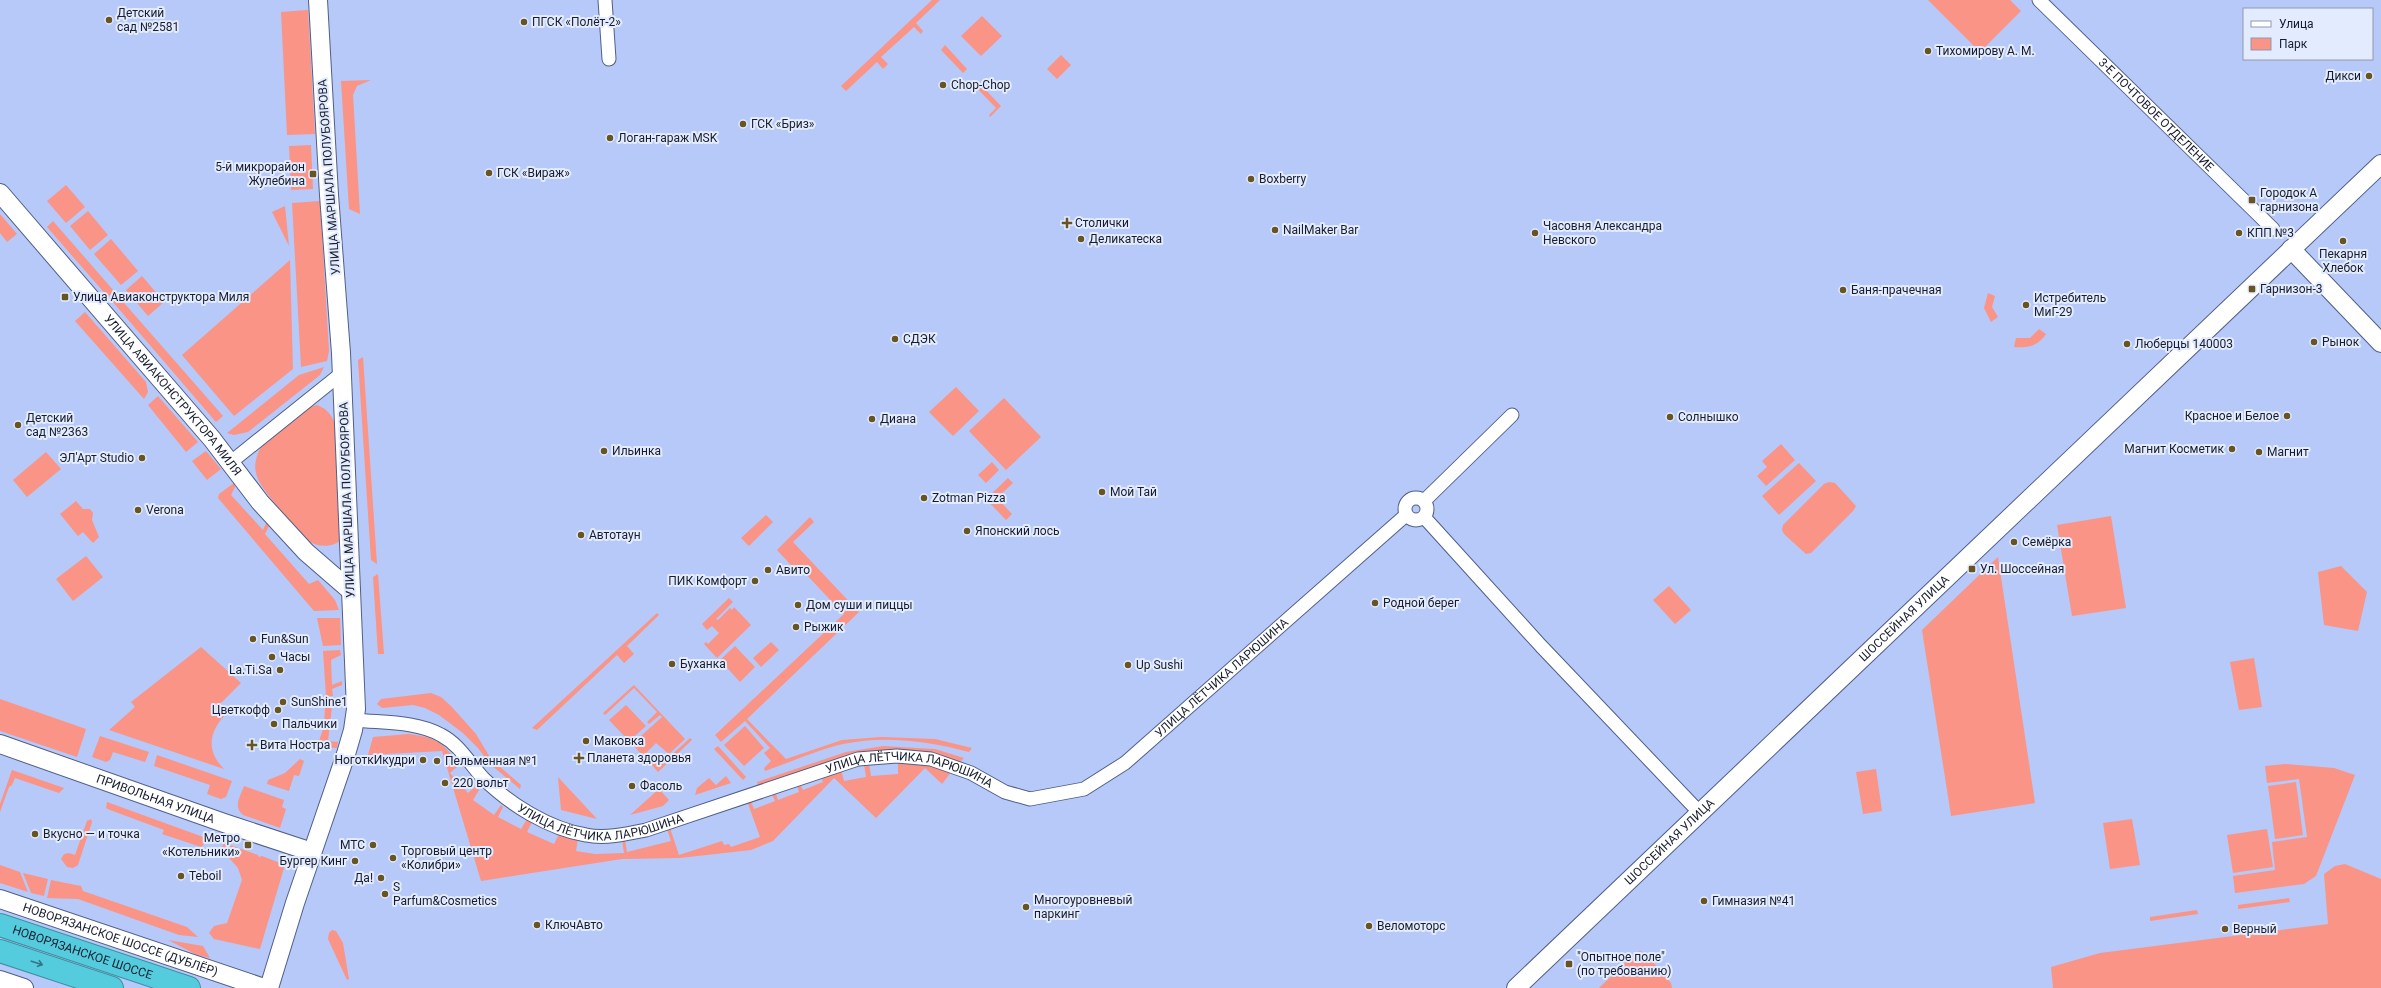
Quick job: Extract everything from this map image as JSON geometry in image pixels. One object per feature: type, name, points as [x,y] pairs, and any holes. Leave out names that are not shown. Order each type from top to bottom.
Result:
[{"type":"highway","name":"НОВОРЯЗАНСКОЕ ШОССЕ","points":[[0,925],[189,988]]},
{"type":"highway","name":"НОВОРЯЗАНСКОЕ ШОССЕ","points":[[0,951],[112,988]]},
{"type":"street","name":"УЛИЦА МАРШАЛА ПОЛУБОЯРОВА","points":[[269,988],[312,852],[346,754],[354,720],[351,591],[342,373],[329,195],[318,0]]},
{"type":"street","points":[[604,0],[609,59]]},
{"type":"street","name":"3-Е ПОЧТОВОЕ ОТДЕЛЕНИЕ","points":[[2039,0],[2272,230]]},
{"type":"street","name":"ШОССЕЙНАЯ УЛИЦА","points":[[1516,988],[1701,814],[2381,164]]},
{"type":"street","name":"УЛИЦА АВИАКОНСТРУКТОРА МИЛЯ","points":[[0,193],[231,462],[260,502],[306,552],[351,591]]},
{"type":"street","points":[[2291,249],[2381,343]]},
{"type":"street","points":[[231,462],[342,373]]},
{"type":"street","points":[[1406,515],[1416,520],[1424,517],[1427,509],[1424,501],[1512,416]]},
{"type":"street","name":"УЛИЦА ЛЁТЧИКА ЛАРЮШИНА","points":[[354,720],[402,724],[424,728],[440,735],[454,744],[497,791],[512,802],[530,814],[586,836],[607,836],[646,830],[842,763],[879,756],[931,758],[971,773],[1005,792],[1030,799],[1047,798],[1084,788],[1125,762],[1406,515],[1404,509],[1407,501],[1416,497],[1424,501]]},
{"type":"street","points":[[1424,517],[1541,646],[1701,814]]},
{"type":"street","name":"ПРИВОЛЬНАЯ УЛИЦА","points":[[0,744],[224,823],[312,852]]},
{"type":"street","name":"НОВОРЯЗАНСКОЕ ШОССЕ (ДУБЛЁР)","points":[[0,899],[264,988]]},
{"type":"green space","points":[[932,0],[940,0],[916,23],[923,31],[921,34],[914,27],[881,57],[888,64],[883,69],[877,62],[846,91],[841,86]]},
{"type":"green space","points":[[1928,0],[2010,0],[2021,11],[1980,52]]},
{"type":"green space","points":[[308,10],[315,134],[287,135],[281,12]]},
{"type":"green space","points":[[982,16],[1002,36],[981,56],[961,36]]},
{"type":"green space","points":[[945,45],[967,69],[963,73],[941,50]]},
{"type":"green space","points":[[1061,55],[1071,65],[1057,79],[1047,69]]},
{"type":"green space","points":[[371,80],[357,86],[353,95],[360,214],[349,209],[341,81]]},
{"type":"green space","points":[[978,82],[1001,106],[990,117],[989,115],[996,108],[974,85]]},
{"type":"green space","points":[[311,145],[313,189],[291,190],[289,146]]},
{"type":"green space","points":[[66,185],[85,207],[66,223],[47,201]]},
{"type":"green space","points":[[320,201],[329,351],[327,361],[301,367],[292,203]]},
{"type":"green space","points":[[285,206],[289,246],[272,212]]},
{"type":"green space","points":[[88,211],[108,235],[90,250],[70,226]]},
{"type":"green space","points":[[0,214],[17,234],[7,242],[0,233]]},
{"type":"green space","points":[[53,221],[114,291],[108,297],[47,227]]},
{"type":"green space","points":[[111,239],[138,271],[121,285],[94,254]]},
{"type":"green space","points":[[290,260],[293,369],[234,416],[182,355]]},
{"type":"green space","points":[[142,276],[164,302],[148,316],[126,290]]},
{"type":"green space","points":[[1988,293],[1995,296],[1992,307],[1998,317],[1991,322],[1984,308]]},
{"type":"green space","points":[[118,296],[223,416],[216,422],[112,301]]},
{"type":"green space","points":[[85,312],[146,382],[148,392],[144,399],[75,321]]},
{"type":"green space","points":[[2039,329],[2046,334],[2036,344],[2024,347],[2014,347],[2016,338],[2030,338]]},
{"type":"green space","points":[[363,357],[377,564],[371,560],[358,360]]},
{"type":"green space","points":[[324,367],[320,375],[248,432],[234,435],[227,433],[299,375]]},
{"type":"green space","points":[[956,387],[979,411],[953,436],[929,412]]},
{"type":"green space","points":[[158,396],[198,442],[186,452],[148,405]]},
{"type":"green space","points":[[1004,398],[1041,437],[1006,470],[969,431]]},
{"type":"green space","points":[[317,405],[329,413],[336,426],[343,538],[335,544],[326,546],[311,543],[297,530],[263,488],[257,478],[255,469],[257,454],[262,445],[298,414],[312,406]]},
{"type":"green space","points":[[1781,444],[1795,460],[1766,486],[1757,476],[1767,467],[1762,461]]},
{"type":"green space","points":[[206,451],[221,469],[207,480],[192,461]]},
{"type":"green space","points":[[46,452],[61,469],[27,497],[13,480]]},
{"type":"green space","points":[[992,462],[999,470],[986,483],[978,475]]},
{"type":"green space","points":[[1799,463],[1816,481],[1779,515],[1762,496]]},
{"type":"green space","points":[[1008,478],[1013,483],[997,498],[1012,514],[1006,520],[986,499]]},
{"type":"green space","points":[[1829,482],[1835,483],[1856,506],[1853,511],[1811,553],[1806,554],[1784,534],[1782,530],[1783,525],[1824,484]]},
{"type":"green space","points":[[234,483],[236,485],[231,495],[263,530],[267,521],[270,524],[265,534],[309,584],[318,580],[335,600],[339,610],[314,611],[218,498],[219,494]]},
{"type":"green space","points":[[76,501],[83,509],[90,509],[93,513],[92,520],[99,537],[93,543],[83,532],[78,536],[60,514]]},
{"type":"green space","points":[[766,515],[773,522],[749,546],[741,538]]},
{"type":"green space","points":[[2111,516],[2126,608],[2072,616],[2057,525]]},
{"type":"green space","points":[[810,517],[814,522],[793,542],[859,612],[747,719],[786,759],[842,740],[881,737],[935,739],[972,748],[969,752],[907,740],[859,741],[824,749],[765,771],[764,768],[771,761],[764,753],[770,748],[745,721],[721,742],[715,735],[844,614],[840,611],[845,606],[841,600],[835,605],[804,572],[800,575],[777,550]]},
{"type":"green space","points":[[86,556],[103,577],[73,601],[56,579]]},
{"type":"green space","points":[[1998,557],[2035,803],[1951,816],[1922,630]]},
{"type":"green space","points":[[2341,566],[2367,592],[2358,631],[2324,625],[2318,572]]},
{"type":"green space","points":[[378,574],[384,654],[378,654],[373,577]]},
{"type":"green space","points":[[1669,586],[1691,610],[1675,624],[1653,600]]},
{"type":"green space","points":[[729,598],[733,602],[716,619],[718,620],[730,608],[732,610],[734,607],[751,625],[717,658],[704,644],[706,642],[708,644],[719,633],[712,626],[707,630],[702,624]]},
{"type":"green space","points":[[657,613],[659,615],[627,646],[634,654],[624,663],[617,655],[537,730],[532,728]]},
{"type":"green space","points":[[317,618],[340,618],[341,645],[323,646]]},
{"type":"green space","points":[[771,642],[779,650],[761,667],[753,658]]},
{"type":"green space","points":[[735,646],[755,667],[740,682],[720,660]]},
{"type":"green space","points":[[201,647],[241,683],[216,708],[224,716],[212,736],[212,750],[218,763],[224,769],[109,730],[135,707],[131,702]]},
{"type":"green space","points":[[340,650],[341,655],[331,660],[332,685],[342,681],[342,685],[332,689],[333,696],[326,696],[323,651]]},
{"type":"green space","points":[[2254,658],[2262,707],[2239,710],[2230,662]]},
{"type":"green space","points":[[634,685],[685,739],[669,754],[656,743],[643,756],[632,744],[662,717],[660,715],[649,724],[647,722],[657,712],[634,688],[605,715],[603,713]]},
{"type":"green space","points":[[431,693],[441,697],[451,706],[476,734],[491,759],[521,785],[520,789],[490,764],[478,748],[463,733],[439,715],[425,708],[413,705],[382,708],[377,704],[381,699]]},
{"type":"green space","points":[[0,699],[86,729],[77,757],[0,731]]},
{"type":"green space","points":[[626,705],[646,726],[629,741],[609,720]]},
{"type":"green space","points":[[325,706],[332,707],[328,741],[338,742],[337,748],[317,747],[324,726]]},
{"type":"green space","points":[[745,726],[764,748],[744,766],[724,745]]},
{"type":"green space","points":[[408,734],[432,739],[444,746],[458,766],[450,773],[468,793],[476,786],[479,790],[473,800],[494,815],[501,805],[503,807],[498,817],[521,829],[527,819],[532,822],[527,832],[554,844],[559,834],[578,839],[576,851],[595,854],[624,853],[622,840],[625,840],[627,852],[671,841],[667,829],[670,828],[679,855],[722,841],[724,845],[729,844],[731,847],[760,837],[747,801],[750,799],[754,809],[775,801],[771,792],[775,791],[778,800],[799,792],[796,783],[799,782],[803,790],[823,782],[820,774],[841,769],[844,781],[866,777],[864,764],[869,763],[871,776],[898,774],[898,761],[926,763],[952,771],[942,784],[925,768],[876,818],[834,778],[773,841],[751,850],[680,858],[622,859],[481,881],[442,751],[368,755],[373,737]]},
{"type":"green space","points":[[100,736],[149,752],[145,762],[113,752],[110,760],[106,762],[92,757]]},
{"type":"green space","points":[[690,738],[692,740],[658,772],[651,764],[660,756],[665,761]]},
{"type":"green space","points":[[718,746],[746,777],[743,780],[714,749]]},
{"type":"green space","points":[[883,746],[935,749],[964,758],[960,762],[937,755],[859,753],[758,786],[757,782],[846,752]]},
{"type":"green space","points":[[157,755],[232,781],[226,797],[221,799],[207,794],[210,785],[154,766]]},
{"type":"green space","points":[[300,759],[304,761],[299,776],[294,775],[289,791],[267,784],[268,780],[285,773]]},
{"type":"green space","points":[[2285,764],[2334,768],[2355,775],[2316,876],[2304,884],[2235,893],[2233,876],[2275,870],[2272,842],[2307,837],[2299,779],[2267,783],[2265,766]]},
{"type":"green space","points":[[1876,769],[1882,811],[1863,814],[1856,772]]},
{"type":"green space","points":[[12,770],[64,788],[59,793],[15,778],[12,785],[9,787],[0,812],[0,804]]},
{"type":"green space","points":[[726,776],[731,783],[695,795],[697,788],[709,778],[716,785]]},
{"type":"green space","points":[[558,777],[597,819],[561,810]]},
{"type":"green space","points":[[2296,782],[2303,835],[2275,839],[2268,786]]},
{"type":"green space","points":[[244,786],[284,800],[282,807],[286,809],[280,828],[243,815],[240,812],[238,809],[238,802]]},
{"type":"green space","points":[[659,789],[669,800],[663,806],[630,815]]},
{"type":"green space","points":[[107,802],[206,838],[207,841],[201,847],[162,834],[164,830],[106,808]]},
{"type":"green space","points":[[91,819],[92,822],[78,865],[73,868],[67,867],[61,859],[64,854],[69,853],[75,855],[87,821]]},
{"type":"green space","points":[[2132,819],[2140,865],[2110,869],[2103,823]]},
{"type":"green space","points":[[2267,829],[2273,867],[2233,873],[2227,835]]},
{"type":"green space","points":[[224,843],[258,855],[259,857],[262,856],[280,863],[284,868],[260,949],[214,939],[209,933],[214,926],[227,923],[242,880],[238,868],[221,849]]},
{"type":"green space","points":[[2345,864],[2381,879],[2381,988],[2053,988],[2051,967],[2100,953],[2328,924],[2324,874],[2335,866]]},
{"type":"green space","points":[[0,865],[20,872],[28,892],[0,883]]},
{"type":"green space","points":[[23,873],[48,879],[44,896],[31,893]]},
{"type":"green space","points":[[51,880],[81,886],[83,891],[187,927],[198,937],[179,935],[78,899],[47,898]]},
{"type":"green space","points":[[2289,898],[2290,902],[2238,909],[2238,905]]},
{"type":"green space","points":[[2197,910],[2198,914],[2150,921],[2150,917]]},
{"type":"green space","points":[[332,930],[336,931],[343,943],[349,979],[347,980],[328,939],[329,933]]},
{"type":"green space","points":[[168,940],[203,946],[210,958],[197,955]]},
{"type":"green space","points":[[1640,951],[1645,953],[1671,983],[1672,988],[1599,988],[1635,953]]},
{"type":"place","name":"Детский сад №2581","points":[[109,20]]},
{"type":"place","name":"ПГСК «Полёт-2»","points":[[524,22]]},
{"type":"place","name":"Тихомирову А. М.","points":[[1928,51]]},
{"type":"place","name":"Дикси","points":[[2369,76]]},
{"type":"place","name":"Chop-Chop","points":[[943,85]]},
{"type":"place","name":"ГСК «Бриз»","points":[[743,124]]},
{"type":"place","name":"Логан-гараж MSK","points":[[610,138]]},
{"type":"place","name":"ГСК «Вираж»","points":[[489,173]]},
{"type":"place","name":"5-й микрорайон Жулебина","points":[[313,174]]},
{"type":"place","name":"Boxberry","points":[[1251,179]]},
{"type":"place","name":"Городок А гарнизона","points":[[2252,200]]},
{"type":"place","name":"Столички","points":[[1067,223]]},
{"type":"place","name":"NailMaker Bar","points":[[1275,230]]},
{"type":"place","name":"Часовня Александра Невского","points":[[1535,233]]},
{"type":"place","name":"КПП №3","points":[[2239,233]]},
{"type":"place","name":"Деликатеска","points":[[1081,239]]},
{"type":"place","name":"Пекарня Хлебок","points":[[2343,241]]},
{"type":"place","name":"Гарнизон-3","points":[[2252,289]]},
{"type":"place","name":"Баня-прачечная","points":[[1843,290]]},
{"type":"place","name":"Улица Авиаконструктора Миля","points":[[65,297]]},
{"type":"place","name":"Истребитель МиГ-29","points":[[2026,305]]},
{"type":"place","name":"СДЭК","points":[[895,339]]},
{"type":"place","name":"Рынок","points":[[2314,342]]},
{"type":"place","name":"Люберцы 140003","points":[[2127,344]]},
{"type":"place","name":"Красное и Белое","points":[[2287,416]]},
{"type":"place","name":"Солнышко","points":[[1670,417]]},
{"type":"place","name":"Диана","points":[[872,419]]},
{"type":"place","name":"Детский сад №2363","points":[[18,425]]},
{"type":"place","name":"Магнит Косметик","points":[[2232,449]]},
{"type":"place","name":"Ильинка","points":[[604,451]]},
{"type":"place","name":"Магнит","points":[[2259,452]]},
{"type":"place","name":"ЭЛ'Арт Studio","points":[[142,458]]},
{"type":"place","name":"Мой Тай","points":[[1102,492]]},
{"type":"place","name":"Zotman Pizza","points":[[924,498]]},
{"type":"place","name":"Verona","points":[[138,510]]},
{"type":"place","name":"Японский лось","points":[[967,531]]},
{"type":"place","name":"Автотаун","points":[[581,535]]},
{"type":"place","name":"Семёрка","points":[[2014,542]]},
{"type":"place","name":"Ул. Шоссейная","points":[[1972,569]]},
{"type":"place","name":"Авито","points":[[768,570]]},
{"type":"place","name":"ПИК Комфорт","points":[[755,581]]},
{"type":"place","name":"Родной берег","points":[[1375,603]]},
{"type":"place","name":"Дом суши и пиццы","points":[[798,605]]},
{"type":"place","name":"Рыжик","points":[[796,627]]},
{"type":"place","name":"Fun&Sun","points":[[253,639]]},
{"type":"place","name":"Часы","points":[[272,657]]},
{"type":"place","name":"Буханка","points":[[672,664]]},
{"type":"place","name":"Up Sushi","points":[[1128,665]]},
{"type":"place","name":"La.Ti.Sa","points":[[280,670]]},
{"type":"place","name":"SunShine1","points":[[283,702]]},
{"type":"place","name":"Цветкофф","points":[[278,710]]},
{"type":"place","name":"Пальчики","points":[[274,724]]},
{"type":"place","name":"Маковка","points":[[586,741]]},
{"type":"place","name":"Вита Ностра","points":[[252,745]]},
{"type":"place","name":"Планета здоровья","points":[[579,758]]},
{"type":"place","name":"НоготкИкудри","points":[[423,760]]},
{"type":"place","name":"Пельменная №1","points":[[437,761]]},
{"type":"place","name":"220 вольт","points":[[445,783]]},
{"type":"place","name":"Фасоль","points":[[632,786]]},
{"type":"place","name":"Вкусно — и точка","points":[[35,834]]},
{"type":"place","name":"Метро «Котельники»","points":[[248,845]]},
{"type":"place","name":"МТС","points":[[373,845]]},
{"type":"place","name":"Торговый центр «Колибри»","points":[[393,858]]},
{"type":"place","name":"Бургер Кинг","points":[[355,861]]},
{"type":"place","name":"Teboil","points":[[181,876]]},
{"type":"place","name":"Да!","points":[[381,878]]},
{"type":"place","name":"S Parfum&Cosmetics","points":[[385,894]]},
{"type":"place","name":"Гимназия №41","points":[[1704,901]]},
{"type":"place","name":"Многоуровневый паркинг","points":[[1026,907]]},
{"type":"place","name":"КлючАвто","points":[[537,925]]},
{"type":"place","name":"Веломоторс","points":[[1369,926]]},
{"type":"place","name":"Верный","points":[[2225,929]]},
{"type":"place","name":"\"Опытное поле\" (по требованию)","points":[[1569,964]]}]
